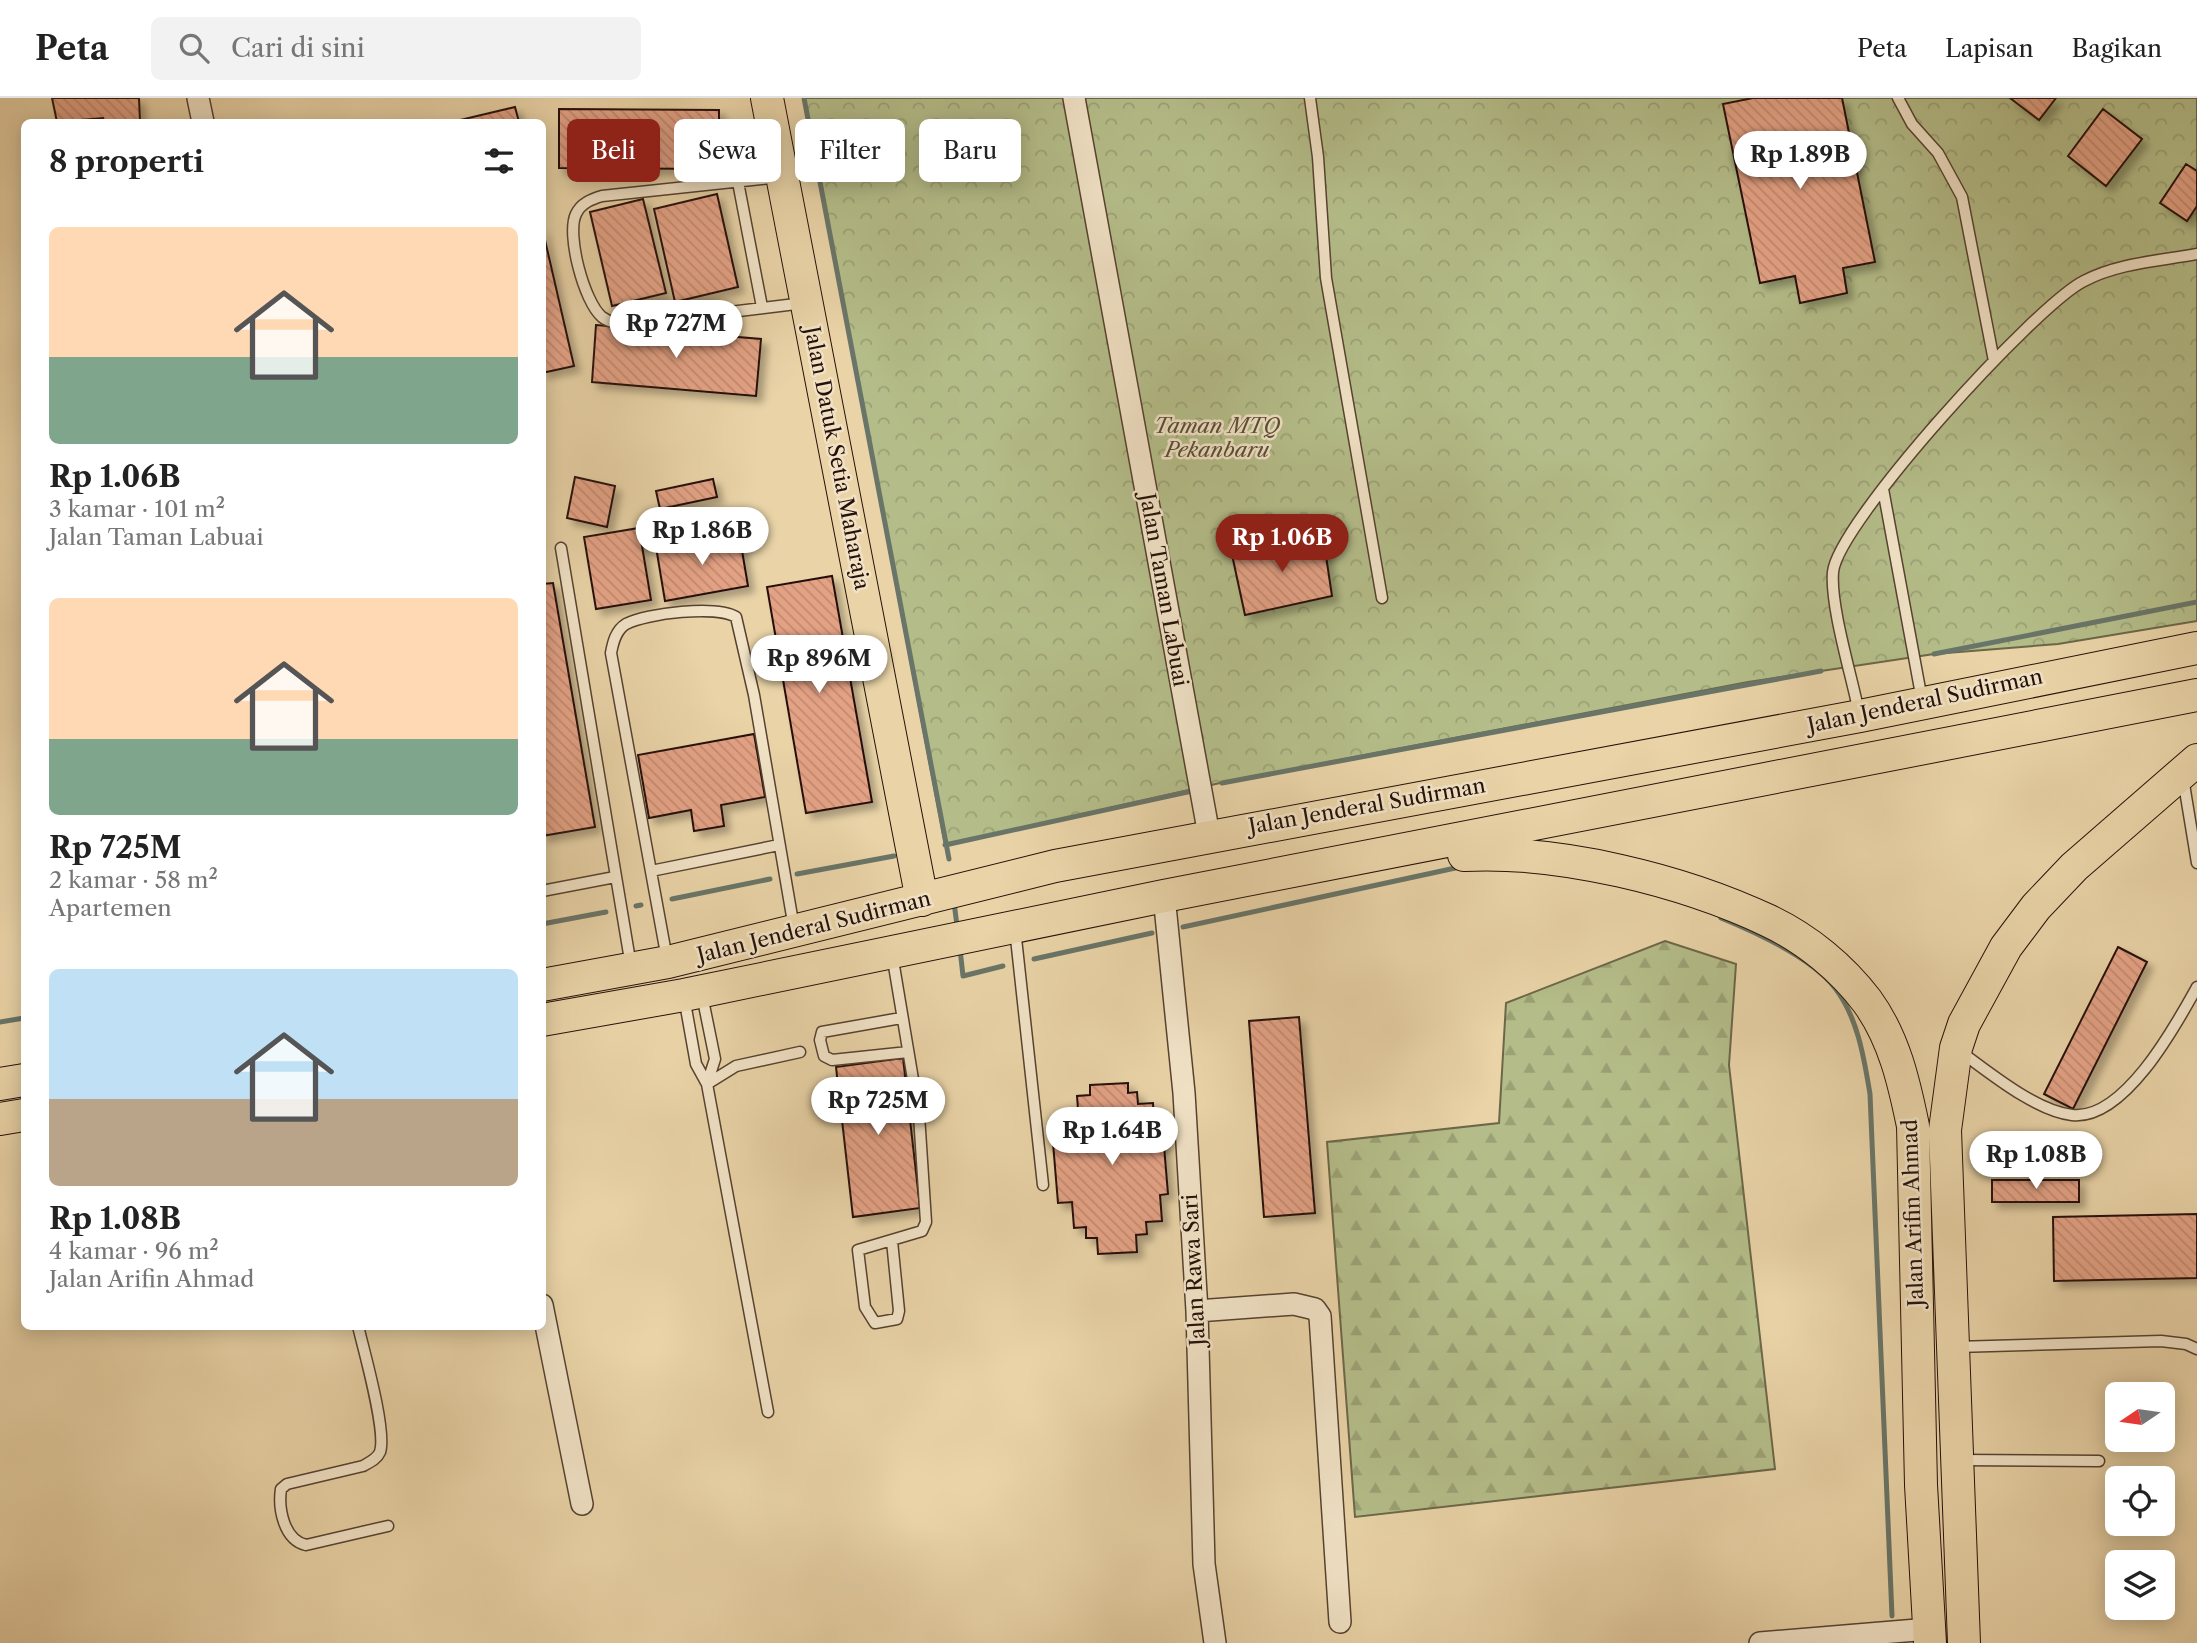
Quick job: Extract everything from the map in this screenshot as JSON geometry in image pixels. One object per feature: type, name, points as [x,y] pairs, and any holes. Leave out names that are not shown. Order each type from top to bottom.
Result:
[{"type":"main road","name":"Jalan Datuk Setia Maharaja","points":[[767,98],[922,900]]},
{"type":"main road","name":"Jalan Jenderal Sudirman","points":[[546,984],[668,962],[1055,866],[1209,835],[1860,716],[2197,648]]},
{"type":"main road","name":"Jalan Jenderal Sudirman","points":[[546,1019],[693,993],[1164,896],[2197,695]]},
{"type":"main road","points":[[1923,703],[1931,746]]},
{"type":"main road","points":[[1860,716],[1867,760]]},
{"type":"main road","name":"Jalan Arifin Ahmad","points":[[1964,1643],[1960,1460],[1954,1415],[1945,1130],[1955,1048],[1964,1024],[2006,947],[2036,907],[2074,867],[2189,766]]},
{"type":"main road","name":"Jalan Arifin Ahmad","points":[[1361,858],[1496,853],[1537,856],[1587,864],[1664,884],[1770,921],[1831,961],[1865,999],[1900,1068],[1913,1126],[1921,1485],[1929,1636]]},
{"type":"main road","points":[[0,1084],[21,1080]]},
{"type":"main road","points":[[0,1119],[21,1116]]},
{"type":"street","points":[[198,98],[202,119]]},
{"type":"street","name":"Jalan Taman Labuai","points":[[1074,98],[1209,835]]},
{"type":"street","name":"Jalan Rawa Sari","points":[[1164,896],[1184,1093],[1197,1311],[1204,1564],[1215,1643]]},
{"type":"street","points":[[1197,1311],[1294,1304],[1315,1309],[1320,1316],[1340,1622]]},
{"type":"street","points":[[546,1326],[582,1504]]},
{"type":"street","points":[[1760,1643],[1929,1636]]},
{"type":"lane","points":[[1310,98],[1318,157],[1326,278],[1382,598]]},
{"type":"lane","points":[[1898,98],[1912,124],[1938,153],[1962,197],[1994,361]]},
{"type":"lane","points":[[762,307],[738,182],[602,195],[588,200],[577,211],[572,226],[577,256],[591,304],[601,316],[614,323],[633,324],[807,302]]},
{"type":"lane","points":[[1860,716],[1834,593],[1833,570],[1865,512],[1905,460],[1994,361],[2055,301],[2084,281],[2116,268],[2197,254]]},
{"type":"lane","points":[[1883,489],[1923,703]]},
{"type":"lane","points":[[561,548],[631,968]]},
{"type":"lane","points":[[668,962],[611,653],[614,638],[625,625],[645,618],[713,610],[726,611],[736,617],[754,695],[795,931]]},
{"type":"lane","points":[[2189,766],[2197,863]]},
{"type":"lane","points":[[651,871],[779,845]]},
{"type":"lane","points":[[546,890],[615,877]]},
{"type":"lane","points":[[1014,926],[1043,1185]]},
{"type":"lane","points":[[892,952],[919,1115],[926,1222],[922,1231],[861,1249],[858,1253],[866,1307],[876,1323],[897,1318],[900,1311],[892,1241]]},
{"type":"lane","points":[[1955,1048],[2003,1083],[2048,1107],[2072,1115],[2088,1114],[2123,1096],[2174,1028],[2197,987]]},
{"type":"lane","points":[[693,993],[715,1059],[707,1084]]},
{"type":"lane","points":[[693,993],[695,1064],[707,1084],[768,1412]]},
{"type":"lane","points":[[901,1018],[822,1032],[821,1048],[824,1056],[832,1060],[908,1052]]},
{"type":"lane","points":[[707,1084],[736,1066],[800,1052]]},
{"type":"lane","points":[[359,1330],[375,1403],[380,1451],[375,1460],[363,1466],[287,1484],[281,1489],[281,1508],[290,1537],[295,1543],[306,1545],[388,1526]]},
{"type":"lane","points":[[1953,1347],[2161,1341],[2186,1344],[2197,1349]]},
{"type":"lane","points":[[1960,1460],[2099,1461]]},
{"type":"green space","name":"Taman MTQ Pekanbaru","points":[[804,98],[2197,98],[2197,621],[2058,644],[1934,654],[1748,682],[1229,781],[945,845],[820,182],[905,182],[905,119],[808,119]]},
{"type":"green space","points":[[1665,941],[1736,964],[1729,1065],[1775,1469],[1355,1517],[1327,1142],[1499,1123],[1506,1003]]},
{"type":"building","points":[[52,98],[139,98],[140,119],[56,119]]},
{"type":"building","points":[[1753,98],[1842,98],[1875,262],[1843,268],[1847,293],[1800,303],[1795,276],[1760,283],[1723,104]]},
{"type":"building","points":[[2010,98],[2056,98],[2039,120]]},
{"type":"building","points":[[515,107],[518,119],[464,119]]},
{"type":"building","points":[[559,109],[719,110],[719,119],[674,119],[674,169],[660,169],[660,119],[567,119],[567,168],[559,168]]},
{"type":"building","points":[[2103,109],[2142,139],[2106,186],[2068,156]]},
{"type":"building","points":[[2186,164],[2197,171],[2197,206],[2187,221],[2160,203]]},
{"type":"building","points":[[717,194],[738,287],[675,302],[654,209]]},
{"type":"building","points":[[643,199],[666,293],[612,306],[590,212]]},
{"type":"building","points":[[546,244],[574,366],[546,372]]},
{"type":"building","points":[[596,325],[761,339],[756,396],[592,382]]},
{"type":"building","points":[[575,477],[615,486],[607,527],[567,518]]},
{"type":"building","points":[[713,479],[717,497],[660,509],[656,491]]},
{"type":"building","points":[[639,528],[651,600],[596,609],[584,537]]},
{"type":"building","points":[[739,533],[748,586],[665,601],[656,547]]},
{"type":"building","points":[[1323,536],[1332,596],[1245,615],[1231,550]]},
{"type":"building","points":[[832,576],[872,802],[806,813],[767,587]]},
{"type":"building","points":[[553,583],[595,827],[546,835],[546,584]]},
{"type":"building","points":[[754,734],[765,797],[721,805],[724,826],[694,831],[691,810],[649,818],[638,755]]},
{"type":"building","points":[[2118,947],[2147,962],[2073,1109],[2044,1094]]},
{"type":"building","points":[[1299,1017],[1315,1213],[1264,1217],[1249,1021]]},
{"type":"building","points":[[903,1058],[920,1208],[853,1217],[836,1067]]},
{"type":"building","points":[[1128,1083],[1128,1093],[1137,1092],[1138,1104],[1153,1103],[1155,1135],[1163,1134],[1168,1194],[1160,1195],[1162,1221],[1146,1222],[1147,1234],[1136,1235],[1137,1252],[1098,1254],[1097,1238],[1086,1238],[1086,1227],[1074,1228],[1072,1202],[1058,1203],[1053,1143],[1067,1142],[1065,1110],[1078,1109],[1077,1096],[1090,1095],[1090,1085]]},
{"type":"building","points":[[1992,1180],[2079,1180],[2079,1202],[1992,1202]]},
{"type":"building","points":[[2197,1214],[2197,1278],[2054,1281],[2053,1217]]},
{"type":"waterway","points":[[804,98],[949,859]]},
{"type":"waterway","points":[[1934,654],[2197,602]]},
{"type":"waterway","points":[[1222,783],[1821,671]]},
{"type":"waterway","points":[[945,845],[1192,791]]},
{"type":"waterway","points":[[797,874],[894,856]]},
{"type":"waterway","points":[[1183,927],[1460,867]]},
{"type":"waterway","points":[[672,899],[770,879]]},
{"type":"waterway","points":[[954,902],[957,926]]},
{"type":"waterway","points":[[636,906],[641,905]]},
{"type":"waterway","points":[[546,923],[606,912]]},
{"type":"waterway","points":[[1721,918],[1798,956],[1825,977],[1849,1012],[1862,1053],[1870,1094],[1892,1616]]},
{"type":"waterway","points":[[1034,959],[1152,933]]},
{"type":"waterway","points":[[960,949],[963,976],[1003,966]]},
{"type":"waterway","points":[[0,1022],[21,1018]]}]
